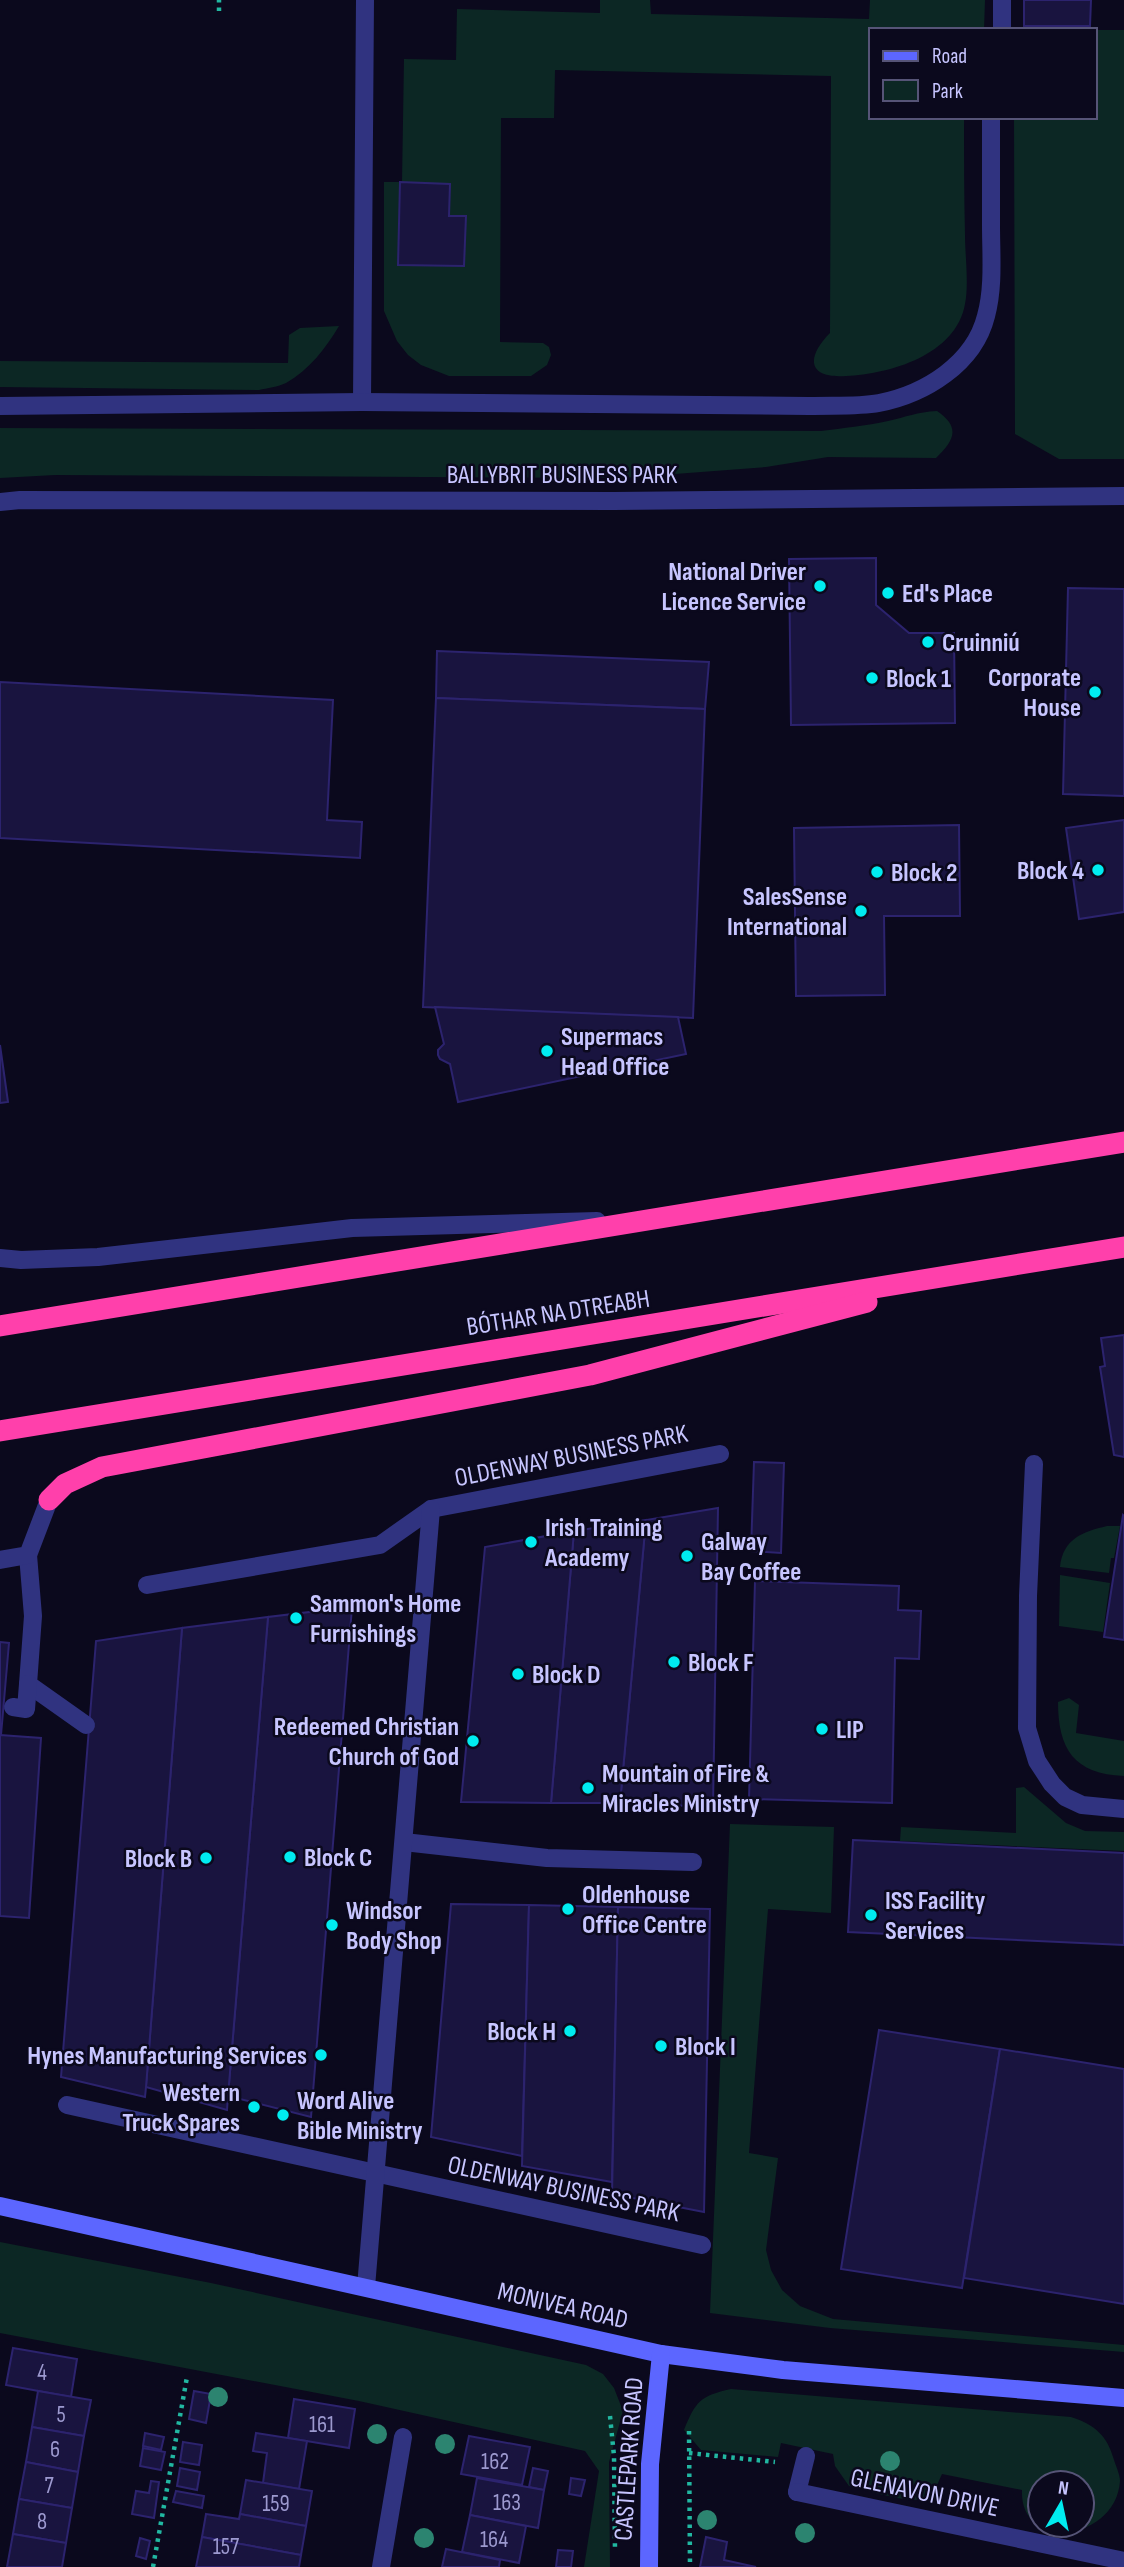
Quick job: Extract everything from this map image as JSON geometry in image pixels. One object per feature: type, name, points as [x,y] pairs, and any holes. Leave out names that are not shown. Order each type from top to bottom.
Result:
[{"type":"highway","points":[[0,1326],[1124,1142]]},
{"type":"highway","name":"BÓTHAR NA DTREABH","points":[[0,1431],[1124,1247]]},
{"type":"highway","points":[[49,1500],[65,1483],[102,1466],[590,1375],[987,1270]]},
{"type":"main road","name":"MONIVEA ROAD","points":[[0,2206],[661,2354],[783,2370],[1124,2398]]},
{"type":"main road","name":"CASTLEPARK ROAD","points":[[649,2567],[650,2464],[661,2354]]},
{"type":"street","points":[[362,402],[365,0]]},
{"type":"street","points":[[1002,0],[1002,28]]},
{"type":"street","points":[[0,406],[362,402],[809,406],[878,404],[909,394],[942,376],[967,355],[986,317],[990,291],[991,119]]},
{"type":"street","name":"BALLYBRIT BUSINESS PARK","points":[[0,502],[168,499],[612,501],[1124,496]]},
{"type":"street","points":[[0,1258],[21,1260],[98,1257],[352,1228],[643,1219]]},
{"type":"street","name":"OLDENWAY BUSINESS PARK","points":[[147,1585],[380,1545],[431,1509],[720,1454]]},
{"type":"street","points":[[1034,1464],[1028,1596],[1027,1728],[1037,1761],[1052,1784],[1065,1797],[1082,1805],[1124,1809]]},
{"type":"street","points":[[13,1707],[26,1709],[33,1616],[28,1555],[49,1500]]},
{"type":"street","name":"OLDENWAY BUSINESS PARK","points":[[366,2287],[431,1509]]},
{"type":"street","points":[[0,1560],[28,1555]]},
{"type":"street","points":[[28,1684],[86,1725]]},
{"type":"street","points":[[404,1842],[547,1858],[693,1862]]},
{"type":"street","name":"OLDENWAY BUSINESS PARK","points":[[67,2105],[702,2245]]},
{"type":"street","points":[[381,2567],[403,2437]]},
{"type":"street","points":[[797,2492],[806,2456]]},
{"type":"street","name":"GLENAVON DRIVE","points":[[797,2492],[1124,2561]]},
{"type":"path","points":[[219,0],[219,11]]},
{"type":"path","points":[[153,2567],[187,2377]]},
{"type":"path","name":"CASTLEPARK ROAD","points":[[610,2416],[614,2456],[615,2554]]},
{"type":"path","points":[[690,2431],[690,2567]]},
{"type":"path","points":[[689,2453],[786,2464],[797,2492]]},
{"type":"green space","points":[[600,0],[650,0],[651,14],[869,19],[870,0],[985,0],[984,28],[869,28],[869,119],[964,119],[966,296],[959,322],[949,336],[935,349],[919,358],[882,371],[833,376],[817,370],[814,365],[817,350],[830,333],[831,76],[555,70],[554,118],[501,118],[500,342],[543,343],[549,347],[551,355],[547,365],[531,376],[449,376],[421,365],[408,355],[397,341],[384,311],[384,182],[400,182],[398,264],[464,266],[449,216],[450,184],[402,182],[404,59],[456,60],[457,9],[600,13]]},
{"type":"green space","points":[[1096,30],[1124,30],[1124,459],[1059,459],[1015,434],[1014,119],[1096,119]]},
{"type":"green space","points":[[339,326],[323,350],[302,372],[283,384],[259,390],[0,387],[0,361],[288,363],[289,335],[300,328]]},
{"type":"green space","points":[[937,411],[950,423],[952,435],[947,446],[936,458],[828,457],[766,467],[622,478],[55,475],[0,478],[0,428],[821,431]]},
{"type":"green space","points":[[1107,1526],[1120,1526],[1109,1573],[1060,1567],[1065,1550],[1075,1538]]},
{"type":"green space","points":[[1060,1575],[1110,1583],[1103,1632],[1059,1626]]},
{"type":"green space","points":[[1069,1698],[1079,1705],[1076,1733],[1124,1741],[1124,1776],[1093,1770],[1072,1756],[1061,1733],[1058,1702]]},
{"type":"green space","points":[[1024,1787],[1066,1823],[1085,1831],[1124,1832],[1124,1851],[900,1841],[901,1827],[1016,1833],[1016,1788]]},
{"type":"green space","points":[[730,1824],[834,1827],[831,1913],[768,1909],[749,2153],[778,2158],[766,2250],[771,2270],[782,2290],[800,2306],[833,2319],[1124,2345],[1124,2352],[830,2328],[710,2313]]},
{"type":"green space","points":[[0,2242],[211,2283],[586,2365],[603,2374],[614,2388],[623,2411],[609,2462],[610,2567],[584,2567],[599,2471],[585,2451],[359,2401],[0,2333]]},
{"type":"green space","points":[[731,2389],[1071,2417],[1087,2424],[1104,2438],[1120,2481],[1115,2501],[1103,2517],[1096,2521],[1096,2469],[1026,2469],[1026,2511],[1022,2490],[942,2474],[934,2491],[927,2498],[911,2500],[889,2496],[849,2486],[835,2466],[833,2454],[781,2443],[778,2457],[701,2450],[684,2430],[696,2406],[706,2397]]},
{"type":"building","points":[[1024,0],[1091,0],[1090,26],[1024,26]]},
{"type":"building","points":[[400,182],[450,184],[449,216],[466,216],[464,266],[398,265]]},
{"type":"building","name":"Block 1","points":[[876,558],[876,605],[909,633],[954,633],[955,723],[791,725],[789,559]]},
{"type":"building","name":"Corporate House","points":[[1068,588],[1124,589],[1124,796],[1063,794]]},
{"type":"building","points":[[437,651],[709,662],[705,709],[436,698]]},
{"type":"building","points":[[0,682],[333,700],[327,820],[362,822],[360,858],[0,838]]},
{"type":"building","points":[[436,698],[705,709],[693,1018],[423,1007]]},
{"type":"building","name":"Block 4","points":[[1124,820],[1124,912],[1079,919],[1066,828]]},
{"type":"building","name":"Block 2","points":[[959,825],[960,916],[884,916],[885,995],[796,996],[794,828]]},
{"type":"building","points":[[435,1007],[678,1017],[686,1054],[458,1102],[450,1064],[438,1055],[438,1050],[444,1044]]},
{"type":"building","points":[[0,1045],[8,1102],[0,1103]]},
{"type":"building","points":[[1124,1335],[1124,1457],[1114,1455],[1100,1367],[1105,1366],[1101,1338]]},
{"type":"building","points":[[754,1462],[784,1463],[781,1553],[751,1551]]},
{"type":"building","name":"Block F","points":[[718,1508],[713,1807],[620,1803],[646,1520]]},
{"type":"building","points":[[1124,1516],[1124,1640],[1104,1637]]},
{"type":"building","points":[[646,1520],[620,1803],[551,1803],[574,1531]]},
{"type":"building","name":"Block D","points":[[574,1531],[551,1803],[461,1802],[485,1547]]},
{"type":"building","name":"LIP","points":[[755,1581],[899,1586],[898,1610],[921,1611],[919,1659],[895,1658],[892,1803],[749,1799]]},
{"type":"building","name":"Block C","points":[[352,1607],[311,2117],[228,2096],[268,1617]]},
{"type":"building","name":"Block B","points":[[268,1617],[227,2110],[146,2087],[182,1628]]},
{"type":"building","points":[[182,1628],[145,2097],[61,2077],[96,1641]]},
{"type":"building","points":[[0,1642],[9,1643],[1,1735],[0,1735]]},
{"type":"building","points":[[0,1735],[41,1738],[29,1918],[0,1916]]},
{"type":"building","points":[[853,1840],[1124,1853],[1124,1945],[848,1932]]},
{"type":"building","points":[[451,1904],[529,1905],[522,2156],[431,2137]]},
{"type":"building","name":"Block H","points":[[529,1905],[618,1907],[612,2182],[522,2166]]},
{"type":"building","name":"Block I","points":[[618,1907],[710,1909],[704,2212],[612,2194]]},
{"type":"building","points":[[879,2030],[1000,2049],[962,2288],[841,2269]]},
{"type":"building","points":[[1000,2049],[1124,2069],[1124,2304],[964,2278]]},
{"type":"building","points":[[13,2348],[77,2359],[71,2397],[6,2385]]},
{"type":"building","points":[[38,2391],[91,2400],[84,2436],[32,2427]]},
{"type":"building","points":[[194,2391],[211,2394],[206,2423],[189,2419]]},
{"type":"building","points":[[294,2399],[355,2409],[349,2448],[288,2438]]},
{"type":"building","points":[[32,2427],[84,2436],[78,2472],[26,2462]]},
{"type":"building","points":[[145,2433],[164,2437],[161,2450],[143,2446]]},
{"type":"building","points":[[256,2433],[307,2441],[299,2489],[263,2483],[267,2453],[253,2451]]},
{"type":"building","points":[[469,2436],[530,2447],[522,2485],[461,2474]]},
{"type":"building","points":[[183,2442],[202,2445],[199,2465],[180,2462]]},
{"type":"building","points":[[143,2448],[165,2452],[161,2470],[140,2466]]},
{"type":"building","points":[[26,2462],[78,2472],[72,2508],[19,2499]]},
{"type":"building","points":[[180,2468],[200,2472],[197,2490],[177,2486]]},
{"type":"building","points":[[533,2468],[548,2471],[544,2490],[529,2487]]},
{"type":"building","points":[[477,2478],[544,2490],[538,2528],[470,2515]]},
{"type":"building","points":[[571,2478],[585,2480],[581,2496],[569,2494]]},
{"type":"building","points":[[246,2480],[312,2491],[306,2526],[240,2514]]},
{"type":"building","points":[[151,2481],[159,2482],[154,2518],[132,2514],[136,2491],[149,2493]]},
{"type":"building","points":[[176,2491],[204,2496],[202,2508],[173,2502]]},
{"type":"building","points":[[19,2499],[72,2508],[66,2543],[13,2534]]},
{"type":"building","points":[[206,2514],[239,2519],[240,2514],[306,2526],[301,2555],[202,2537]]},
{"type":"building","points":[[470,2515],[526,2526],[519,2563],[462,2552]]},
{"type":"building","points":[[13,2534],[66,2543],[62,2567],[7,2567]]},
{"type":"building","points":[[202,2537],[301,2555],[299,2567],[196,2567]]},
{"type":"building","points":[[706,2537],[727,2542],[724,2560],[756,2567],[700,2567]]},
{"type":"building","points":[[140,2538],[150,2541],[146,2559],[136,2556]]},
{"type":"building","points":[[446,2549],[500,2560],[499,2567],[442,2567]]},
{"type":"building","points":[[558,2550],[573,2551],[571,2567],[556,2567]]},
{"type":"place","name":"National Driver Licence Service","points":[[820,586]]},
{"type":"place","name":"Ed's Place","points":[[888,593]]},
{"type":"place","name":"Cruinniú","points":[[928,642]]},
{"type":"place","name":"Block 1","points":[[872,678]]},
{"type":"place","name":"Corporate House","points":[[1095,692]]},
{"type":"place","name":"Block 4","points":[[1098,870]]},
{"type":"place","name":"Block 2","points":[[877,872]]},
{"type":"place","name":"SalesSense International","points":[[861,911]]},
{"type":"place","name":"Supermacs Head Office","points":[[547,1051]]},
{"type":"place","name":"Irish Training Academy","points":[[531,1542]]},
{"type":"place","name":"Galway Bay Coffee","points":[[687,1556]]},
{"type":"place","name":"Sammon's Home Furnishings","points":[[296,1618]]},
{"type":"place","name":"Block F","points":[[674,1662]]},
{"type":"place","name":"Block D","points":[[518,1674]]},
{"type":"place","name":"LIP","points":[[822,1729]]},
{"type":"place","name":"Redeemed Christian Church of God","points":[[473,1741]]},
{"type":"place","name":"Mountain of Fire & Miracles Ministry","points":[[588,1788]]},
{"type":"place","name":"Block C","points":[[290,1857]]},
{"type":"place","name":"Block B","points":[[206,1858]]},
{"type":"place","name":"Oldenhouse Office Centre","points":[[568,1909]]},
{"type":"place","name":"ISS Facility Services","points":[[871,1915]]},
{"type":"place","name":"Windsor Body Shop","points":[[332,1925]]},
{"type":"place","name":"Block H","points":[[570,2031]]},
{"type":"place","name":"Block I","points":[[661,2046]]},
{"type":"place","name":"Hynes Manufacturing Services","points":[[321,2055]]},
{"type":"place","name":"Western Truck Spares","points":[[254,2107]]},
{"type":"place","name":"Word Alive Bible Ministry","points":[[283,2115]]}]
